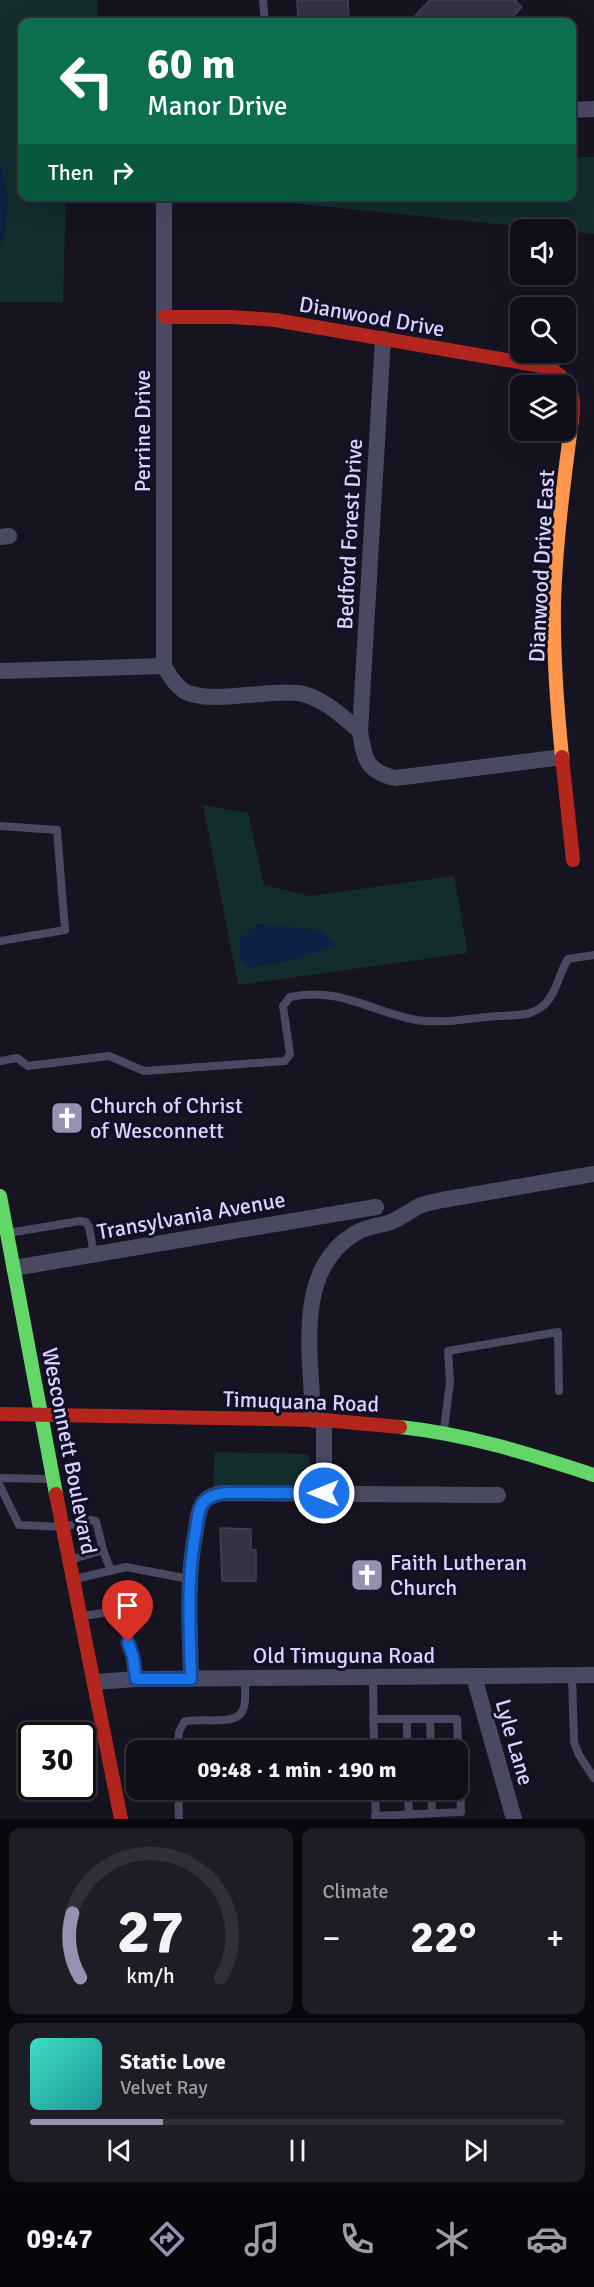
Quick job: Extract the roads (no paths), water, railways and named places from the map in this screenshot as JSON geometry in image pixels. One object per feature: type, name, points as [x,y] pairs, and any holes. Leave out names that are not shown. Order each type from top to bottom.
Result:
[{"type":"street","points":[[576,110],[594,109]]},
{"type":"street","name":"Perrine Drive","points":[[164,201],[164,666]]},
{"type":"street","name":"Dianwood Drive","points":[[165,317],[232,317],[275,320],[547,367],[560,375]]},
{"type":"street","name":"Bedford Forest Drive","points":[[383,339],[360,731],[364,758],[369,766],[384,776],[396,778],[562,757]]},
{"type":"street","name":"Dianwood Drive East","points":[[569,441],[560,508],[554,631],[562,757],[573,860]]},
{"type":"street","points":[[0,671],[164,666],[174,683],[186,692],[206,696],[299,693],[332,708],[360,731]]},
{"type":"street","points":[[324,1493],[319,1420],[309,1336],[313,1295],[321,1274],[333,1253],[348,1238],[368,1227],[388,1223],[420,1206],[594,1174]]},
{"type":"street","name":"Wesconnett Boulevard","points":[[0,1196],[40,1414],[121,1819]]},
{"type":"street","name":"Transylvania Avenue","points":[[14,1268],[376,1207]]},
{"type":"street","name":"Timuquana Road","points":[[0,1414],[319,1420],[403,1427],[444,1433],[513,1449],[594,1475]]},
{"type":"street","points":[[191,1679],[190,1559],[199,1513],[204,1503],[213,1495],[324,1493],[498,1495]]},
{"type":"street","name":"Old Timuguna Road","points":[[95,1682],[136,1679],[594,1675]]},
{"type":"street","name":"Lyle Lane","points":[[474,1677],[514,1819]]},
{"type":"lane","points":[[263,0],[265,18]]},
{"type":"lane","points":[[0,826],[57,830],[65,930],[0,941]]},
{"type":"lane","points":[[0,1061],[17,1058],[28,1066],[109,1056],[144,1071],[285,1060],[290,1054],[283,1006],[290,997],[306,994],[332,995],[422,1020],[519,1016],[536,1011],[546,1003],[568,959],[594,955]]},
{"type":"lane","points":[[7,1233],[80,1221],[86,1222],[94,1254]]},
{"type":"lane","points":[[444,1433],[450,1382],[448,1351],[558,1332],[559,1391]]},
{"type":"lane","points":[[0,1478],[54,1479]]},
{"type":"lane","points":[[0,1486],[19,1525],[64,1527],[90,1520],[96,1521],[111,1571]]},
{"type":"lane","points":[[70,1560],[103,1550]]},
{"type":"lane","points":[[74,1580],[126,1567],[189,1579]]},
{"type":"lane","points":[[82,1616],[118,1611],[133,1657],[136,1679]]},
{"type":"lane","points":[[572,1676],[574,1742],[579,1755],[594,1778]]},
{"type":"lane","points":[[179,1740],[179,1732],[184,1722],[233,1720],[241,1714],[244,1709],[245,1678]]},
{"type":"lane","points":[[373,1678],[374,1740]]},
{"type":"lane","points":[[373,1719],[457,1719],[461,1812],[376,1818],[375,1800]]},
{"type":"lane","points":[[407,1719],[407,1740]]},
{"type":"lane","points":[[430,1719],[431,1740]]},
{"type":"lane","points":[[178,1800],[178,1819]]},
{"type":"lane","points":[[408,1800],[409,1815]]},
{"type":"lane","points":[[431,1800],[432,1814]]},
{"type":"water","points":[[0,164],[8,199],[3,241],[0,246]]},
{"type":"water","points":[[258,924],[320,930],[336,946],[288,961],[248,967],[240,957],[240,939]]},
{"type":"place","name":"Church of Christ of Wesconnett","points":[[67,1118]]},
{"type":"place","name":"Faith Lutheran Church","points":[[367,1575]]}]
